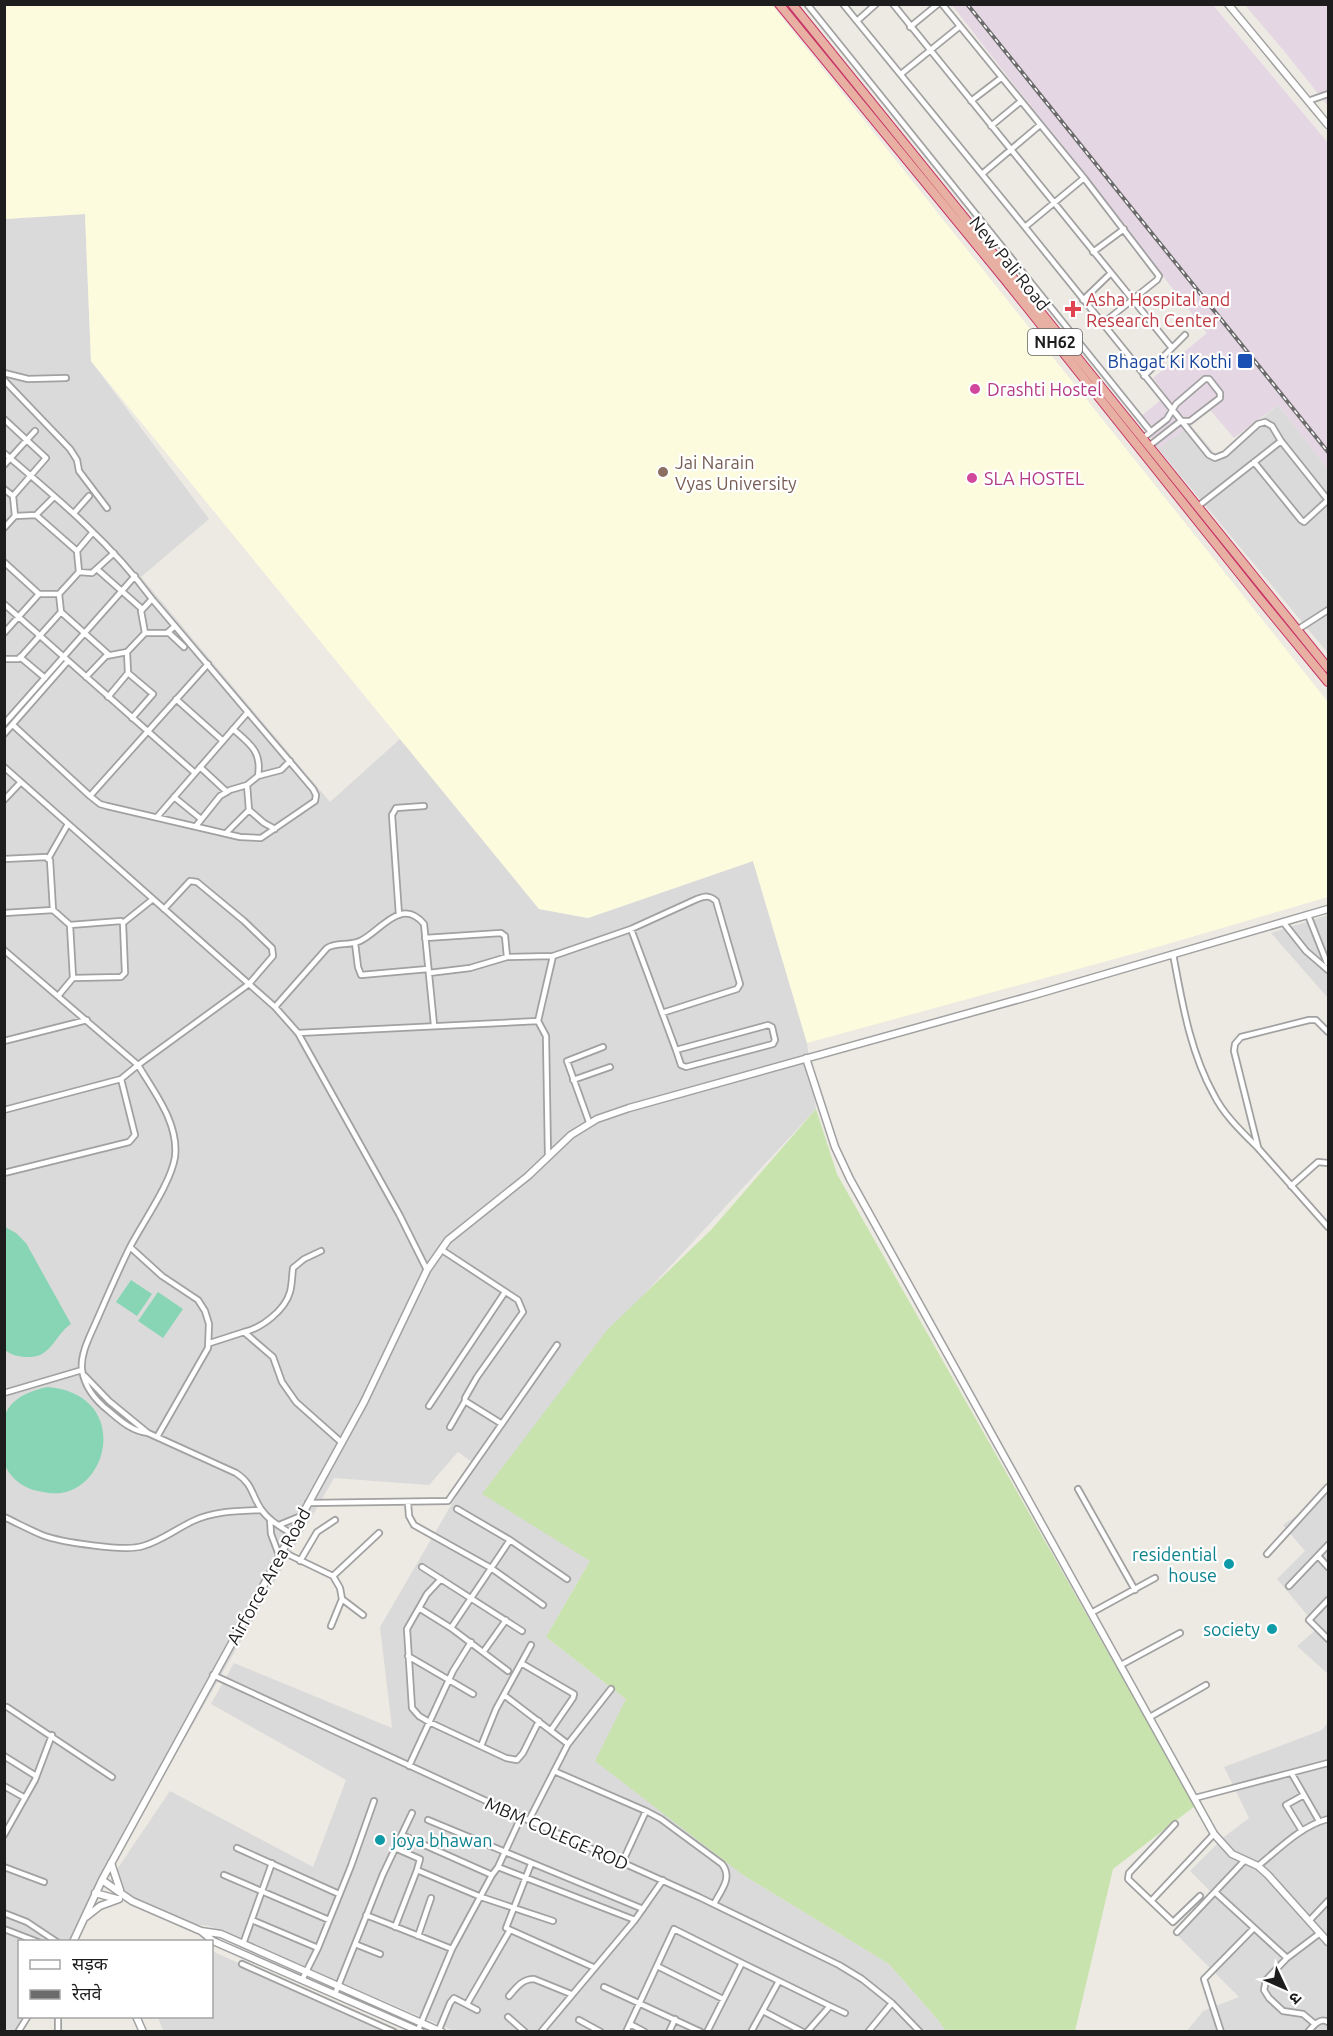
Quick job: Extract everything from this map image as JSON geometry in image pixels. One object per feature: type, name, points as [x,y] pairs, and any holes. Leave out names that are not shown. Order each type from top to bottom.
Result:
[{"type":"highway","name":"New Pali Road","points":[[779,4],[1139,442],[1197,507],[1329,668]]},
{"type":"highway","name":"New Pali Road","points":[[792,4],[1139,442]]},
{"type":"highway","name":"New Pali Road","points":[[1145,449],[1329,682]]},
{"type":"street","points":[[807,4],[1151,432]]},
{"type":"street","points":[[843,4],[1209,455],[1215,458],[1225,454],[1258,424],[1265,422],[1272,426],[1281,441],[1329,500],[1304,522],[1254,462]]},
{"type":"street","points":[[857,21],[876,4]]},
{"type":"street","points":[[893,4],[1172,348]]},
{"type":"street","points":[[910,27],[940,4],[1084,178],[1159,276],[1102,324]]},
{"type":"street","points":[[1228,4],[1329,125]]},
{"type":"street","points":[[900,74],[960,27]]},
{"type":"street","points":[[971,101],[1001,78]]},
{"type":"street","points":[[1308,101],[1329,94]]},
{"type":"street","points":[[991,126],[1020,102]]},
{"type":"street","points":[[982,174],[1040,125]]},
{"type":"street","points":[[1025,227],[1084,178]]},
{"type":"street","points":[[1093,252],[1124,229]]},
{"type":"street","points":[[1083,300],[1111,273]]},
{"type":"street","points":[[1144,376],[1185,335]]},
{"type":"street","points":[[4,374],[28,379],[66,378]]},
{"type":"street","points":[[1139,442],[1167,419],[1176,404],[1205,379],[1209,379],[1220,393],[1220,398],[1190,421],[1181,421],[1145,449]]},
{"type":"street","points":[[4,380],[70,449],[77,460],[79,471],[107,508]]},
{"type":"street","points":[[5,421],[46,458],[14,496],[15,516]]},
{"type":"street","points":[[4,465],[35,431]]},
{"type":"street","points":[[1197,507],[1281,441]]},
{"type":"street","points":[[4,453],[74,513],[135,576],[290,762],[316,795],[315,801],[261,838],[249,838],[107,806],[100,804],[90,796],[13,725]]},
{"type":"street","points":[[4,489],[14,496]]},
{"type":"street","points":[[74,513],[89,496]]},
{"type":"street","points":[[4,528],[15,516],[36,514],[54,497]]},
{"type":"street","points":[[4,562],[39,594],[59,594],[79,572],[77,551],[36,514]]},
{"type":"street","points":[[77,551],[93,532]]},
{"type":"street","points":[[79,572],[92,573],[98,570],[114,553]]},
{"type":"street","points":[[98,570],[142,609],[145,633]]},
{"type":"street","points":[[6,720],[135,576]]},
{"type":"street","points":[[4,633],[39,594]]},
{"type":"street","points":[[59,594],[61,612],[109,654]]},
{"type":"street","points":[[142,609],[152,598]]},
{"type":"street","points":[[4,604],[195,773]]},
{"type":"street","points":[[1297,630],[1329,610]]},
{"type":"street","points":[[4,659],[15,660],[20,657],[61,612]]},
{"type":"street","points":[[86,677],[109,654],[127,652],[145,633],[168,632],[175,626]]},
{"type":"street","points":[[168,632],[184,647]]},
{"type":"street","points":[[108,697],[128,673],[127,652]]},
{"type":"street","points":[[20,657],[45,678]]},
{"type":"street","points":[[4,734],[68,661]]},
{"type":"street","points":[[90,796],[208,664]]},
{"type":"street","points":[[128,673],[153,694],[132,718]]},
{"type":"street","points":[[176,699],[223,741]]},
{"type":"street","points":[[157,817],[248,712]]},
{"type":"street","points":[[233,729],[259,757],[258,776]]},
{"type":"street","points":[[196,826],[220,796],[247,785],[258,776],[279,771],[290,762]]},
{"type":"street","points":[[4,767],[275,1007],[298,1033],[399,1214],[427,1270]]},
{"type":"street","points":[[200,767],[227,792]]},
{"type":"street","points":[[4,800],[21,782]]},
{"type":"street","points":[[247,785],[249,810],[264,824],[275,829]]},
{"type":"street","points":[[174,797],[201,819]]},
{"type":"street","points":[[399,915],[392,815],[396,808],[424,806]]},
{"type":"street","points":[[226,833],[249,810]]},
{"type":"street","points":[[58,996],[73,978],[70,925],[53,910],[48,859],[68,824]]},
{"type":"street","points":[[4,859],[46,857],[48,859]]},
{"type":"street","points":[[4,1110],[121,1079],[249,984],[273,956],[272,948],[197,882],[190,881],[164,909]]},
{"type":"street","points":[[355,943],[358,967],[362,975],[470,968],[507,957],[553,956],[631,930],[706,896],[716,901],[740,984],[736,989],[662,1013]]},
{"type":"street","points":[[123,923],[153,899]]},
{"type":"street","name":"Airforce Area Road","points":[[74,1940],[111,1862],[374,1382],[427,1270],[448,1240],[528,1176],[571,1135],[590,1122],[629,1108],[1034,995],[1329,909]]},
{"type":"street","points":[[4,913],[53,910]]},
{"type":"street","points":[[275,1007],[327,948],[332,945],[362,941],[390,918],[412,914],[424,924],[434,1026]]},
{"type":"street","points":[[1308,915],[1329,970]]},
{"type":"street","points":[[70,925],[121,921],[123,923]]},
{"type":"street","points":[[1283,922],[1313,958],[1327,964]]},
{"type":"street","points":[[73,978],[121,977],[125,973],[123,923]]},
{"type":"street","points":[[631,930],[681,1065],[686,1067],[773,1044],[775,1040],[772,1027],[768,1025],[676,1050]]},
{"type":"street","points":[[425,938],[501,933],[505,936],[507,957]]},
{"type":"street","points":[[4,950],[138,1065],[162,1105],[171,1125],[175,1142],[175,1155],[167,1178],[130,1247],[88,1341],[83,1372],[89,1390],[104,1407],[130,1428],[148,1433],[237,1473],[249,1483],[261,1510],[292,1534]]},
{"type":"street","points":[[1173,954],[1181,1001],[1203,1073],[1222,1109],[1329,1227]]},
{"type":"street","points":[[548,1156],[546,1036],[538,1021],[553,956]]},
{"type":"street","points":[[4,1041],[87,1020]]},
{"type":"street","points":[[1258,1149],[1234,1051],[1235,1044],[1241,1037],[1309,1020],[1316,1020],[1329,1032]]},
{"type":"street","points":[[298,1033],[538,1021]]},
{"type":"street","points":[[590,1122],[567,1064],[569,1059],[603,1047]]},
{"type":"street","points":[[806,1058],[835,1147],[850,1179],[1214,1834],[1232,1854],[1258,1866],[1329,1942]]},
{"type":"street","points":[[573,1080],[610,1066]]},
{"type":"street","points":[[4,1173],[129,1142],[135,1135],[121,1079]]},
{"type":"street","points":[[1291,1186],[1318,1162],[1329,1162]]},
{"type":"street","points":[[130,1247],[162,1276],[198,1300],[210,1324],[210,1343],[157,1437]]},
{"type":"street","points":[[442,1250],[518,1300],[523,1312],[466,1394],[465,1401],[450,1427]]},
{"type":"street","points":[[210,1343],[258,1326],[279,1311],[290,1292],[293,1268],[304,1259],[321,1251]]},
{"type":"street","points":[[429,1406],[505,1292]]},
{"type":"street","points":[[244,1332],[273,1357],[282,1382],[296,1402],[341,1442]]},
{"type":"street","points":[[308,1503],[448,1501],[557,1345]]},
{"type":"street","points":[[4,1393],[83,1372]]},
{"type":"street","points":[[465,1401],[502,1424]]},
{"type":"street","points":[[1267,1554],[1329,1486]]},
{"type":"street","points":[[1078,1489],[1135,1590]]},
{"type":"street","points":[[408,1503],[414,1525],[491,1568],[543,1605]]},
{"type":"street","points":[[457,1509],[510,1540],[567,1579]]},
{"type":"street","points":[[4,1517],[44,1536],[59,1540],[132,1549],[144,1546],[208,1515],[228,1511],[261,1510]]},
{"type":"street","points":[[279,1525],[301,1516]]},
{"type":"street","points":[[270,1519],[271,1534],[280,1553],[333,1576],[340,1588],[342,1599],[331,1626]]},
{"type":"street","points":[[300,1561],[317,1532],[335,1520]]},
{"type":"street","points":[[333,1576],[379,1533]]},
{"type":"street","points":[[451,1628],[510,1540]]},
{"type":"street","points":[[1289,1586],[1329,1545]]},
{"type":"street","points":[[1318,1556],[1329,1567]]},
{"type":"street","points":[[422,1567],[522,1631]]},
{"type":"street","points":[[1091,1613],[1155,1578]]},
{"type":"street","points":[[441,1579],[427,1594],[407,1629],[412,1708],[429,1722],[507,1758],[517,1760],[523,1753],[538,1721]]},
{"type":"street","points":[[342,1599],[363,1615]]},
{"type":"street","points":[[1329,1600],[1309,1620],[1329,1639]]},
{"type":"street","points":[[419,1608],[484,1651],[508,1671]]},
{"type":"street","points":[[484,1651],[506,1620]]},
{"type":"street","points":[[1121,1665],[1180,1633]]},
{"type":"street","points":[[409,1766],[449,1679],[471,1642]]},
{"type":"street","points":[[481,1746],[504,1695],[531,1645]]},
{"type":"street","points":[[407,1656],[472,1694]]},
{"type":"street","points":[[521,1663],[574,1694],[551,1730]]},
{"type":"street","name":"MBM COLEGE ROD","points":[[213,1675],[663,1880],[839,1965],[862,1978],[920,2031]]},
{"type":"street","points":[[1150,1717],[1206,1685]]},
{"type":"street","points":[[529,1820],[568,1744],[611,1689]]},
{"type":"street","points":[[504,1695],[568,1744]]},
{"type":"street","points":[[4,1707],[8,1707],[52,1735],[112,1777]]},
{"type":"street","points":[[4,1835],[36,1776],[52,1735]]},
{"type":"street","points":[[5,1757],[36,1776]]},
{"type":"street","points":[[1196,1798],[1329,1764]]},
{"type":"street","points":[[554,1771],[646,1811],[722,1864],[727,1870],[728,1878],[714,1904]]},
{"type":"street","points":[[1292,1774],[1318,1821]]},
{"type":"street","points":[[4,1786],[25,1798]]},
{"type":"street","points":[[1302,1831],[1286,1805],[1304,1795]]},
{"type":"street","points":[[302,1980],[318,1948],[374,1801]]},
{"type":"street","points":[[622,1863],[646,1811]]},
{"type":"street","points":[[329,2001],[338,1986],[366,1915],[412,1813]]},
{"type":"street","points":[[213,1941],[419,2031],[420,2022],[452,1950],[498,1867],[521,1817]]},
{"type":"street","points":[[1258,1866],[1302,1831],[1318,1821],[1329,1818]]},
{"type":"street","points":[[428,1820],[643,1909]]},
{"type":"street","points":[[1175,1824],[1127,1876],[1173,1922],[1200,1896]]},
{"type":"street","points":[[1151,1901],[1214,1834]]},
{"type":"street","points":[[402,1835],[492,1875]]},
{"type":"street","points":[[237,1848],[339,1894]]},
{"type":"street","points":[[395,1848],[420,1859],[395,1927]]},
{"type":"street","points":[[1177,1932],[1245,1860]]},
{"type":"street","points":[[111,1862],[120,1896]]},
{"type":"street","points":[[243,1944],[272,1863]]},
{"type":"street","points":[[531,1864],[506,1928],[593,1967]]},
{"type":"street","points":[[4,1867],[44,1882]]},
{"type":"street","points":[[498,1867],[634,1920]]},
{"type":"street","points":[[417,1869],[481,1897],[553,1921]]},
{"type":"street","points":[[224,1875],[329,1920]]},
{"type":"street","points":[[102,1880],[120,1896]]},
{"type":"street","points":[[541,2031],[643,1909],[663,1880]]},
{"type":"street","points":[[95,1893],[120,1896],[201,1931],[221,1934],[440,2031],[452,2000],[457,1999],[477,2010]]},
{"type":"street","points":[[1216,1893],[1287,1958]]},
{"type":"street","points":[[84,1919],[100,1906],[120,1896]]},
{"type":"street","points":[[418,1936],[431,1898]]},
{"type":"street","points":[[1309,1921],[1329,1901]]},
{"type":"street","points":[[4,1913],[33,1925],[56,1940]]},
{"type":"street","points":[[366,1915],[452,1950]]},
{"type":"street","points":[[252,1920],[318,1948]]},
{"type":"street","points":[[1221,2031],[1204,1979],[1254,1928]]},
{"type":"street","points":[[4,1929],[35,1940]]},
{"type":"street","points":[[626,2031],[674,1929],[846,2013]]},
{"type":"street","points":[[467,2004],[510,1930]]},
{"type":"street","points":[[201,1931],[212,1940]]},
{"type":"street","points":[[1315,2024],[1303,2014],[1283,2011],[1264,1990],[1266,1980],[1287,1958],[1320,1933]]},
{"type":"street","points":[[355,1944],[380,1954]]},
{"type":"street","points":[[707,2031],[742,1963]]},
{"type":"street","points":[[242,1964],[394,2031]]},
{"type":"street","points":[[657,1966],[723,1999]]},
{"type":"street","points":[[509,1996],[520,1983],[529,1979],[571,1994]]},
{"type":"street","points":[[751,2031],[779,1981]]},
{"type":"street","points":[[604,1987],[701,2031]]},
{"type":"street","points":[[868,2031],[892,2003]]},
{"type":"street","points":[[763,2011],[805,2031],[830,2006]]},
{"type":"street","points":[[508,2017],[525,2031]]},
{"type":"street","points":[[18,2031],[27,2018]]},
{"type":"street","points":[[669,2031],[675,2019]]},
{"type":"street","points":[[579,2020],[601,2031]]},
{"type":"street","points":[[1308,2031],[1315,2024],[1325,2020],[1329,2022]]},
{"type":"street","points":[[630,2024],[645,2031]]},
{"type":"shaded area","name":"Jai Narain Vyas University","points":[[5,4],[772,5],[1328,702],[1328,897],[1140,952],[807,1043],[753,861],[588,918],[539,909],[91,361],[85,214],[5,219]]},
{"type":"shaded area","points":[[952,5],[1213,5],[1328,143],[1328,469],[1278,405],[1234,438],[1210,410],[1160,448],[1136,420],[1166,396],[1153,378],[1207,333]]},
{"type":"shaded area","points":[[1245,5],[1328,5],[1328,106],[1284,51]]},
{"type":"shaded area","points":[[85,214],[91,361],[209,519],[141,577],[330,802],[400,739],[539,909],[588,918],[753,861],[807,1043],[816,1109],[588,1355],[590,1561],[546,1637],[626,1699],[743,1875],[889,1964],[946,2031],[454,2031],[209,1926],[191,1924],[105,1887],[170,1791],[313,1867],[346,1780],[211,1704],[234,1663],[392,1728],[380,1627],[475,1464],[458,1452],[429,1485],[334,1478],[70,1940],[18,1940],[18,2018],[27,2018],[20,2031],[5,2032],[4,219]]},
{"type":"shaded area","points":[[1278,405],[1328,469],[1327,652],[1155,445],[1187,421],[1217,456]]},
{"type":"shaded area","points":[[1328,915],[1328,998],[1271,933]]},
{"type":"shaded area","points":[[1328,1494],[1328,1674],[1297,1646],[1318,1628],[1277,1579],[1305,1551],[1283,1525]]},
{"type":"shaded area","points":[[1328,1722],[1328,2031],[1187,2031],[1203,2011],[1239,1997],[1178,1936],[1214,1895],[1190,1871],[1224,1837],[1249,1818],[1224,1767],[1322,1730]]},
{"type":"shaded area","points":[[213,1951],[389,2031],[163,2031],[158,2018],[213,2018]]},
{"type":"green space","points":[[816,1109],[837,1174],[1195,1806],[1113,1869],[1075,2031],[946,2031],[889,1964],[743,1875],[595,1761],[626,1699],[546,1637],[590,1561],[482,1494],[607,1330],[711,1230]]},
{"type":"green space","points":[[5,1227],[16,1233],[26,1243],[71,1324],[47,1350],[35,1357],[18,1356],[5,1350]]},
{"type":"green space","points":[[131,1280],[152,1294],[137,1316],[116,1302]]},
{"type":"green space","points":[[158,1292],[183,1309],[163,1338],[138,1321]]},
{"type":"green space","points":[[47,1387],[75,1394],[93,1408],[102,1427],[103,1448],[96,1467],[83,1483],[65,1492],[43,1492],[25,1486],[11,1475],[4,1461],[4,1424],[9,1407],[23,1396]]},
{"type":"railway","points":[[967,4],[1328,452]]},
{"type":"place","name":"Asha Hospital and Research Center","points":[[1073,309]]},
{"type":"place","name":"Bhagat Ki Kothi","points":[[1245,361]]},
{"type":"place","name":"Drashti Hostel","points":[[975,389]]},
{"type":"place","name":"Jai Narain Vyas University","points":[[663,472]]},
{"type":"place","name":"SLA HOSTEL","points":[[972,478]]},
{"type":"place","name":"residential house","points":[[1229,1564]]},
{"type":"place","name":"society","points":[[1272,1629]]},
{"type":"place","name":"joya bhawan","points":[[380,1840]]}]
